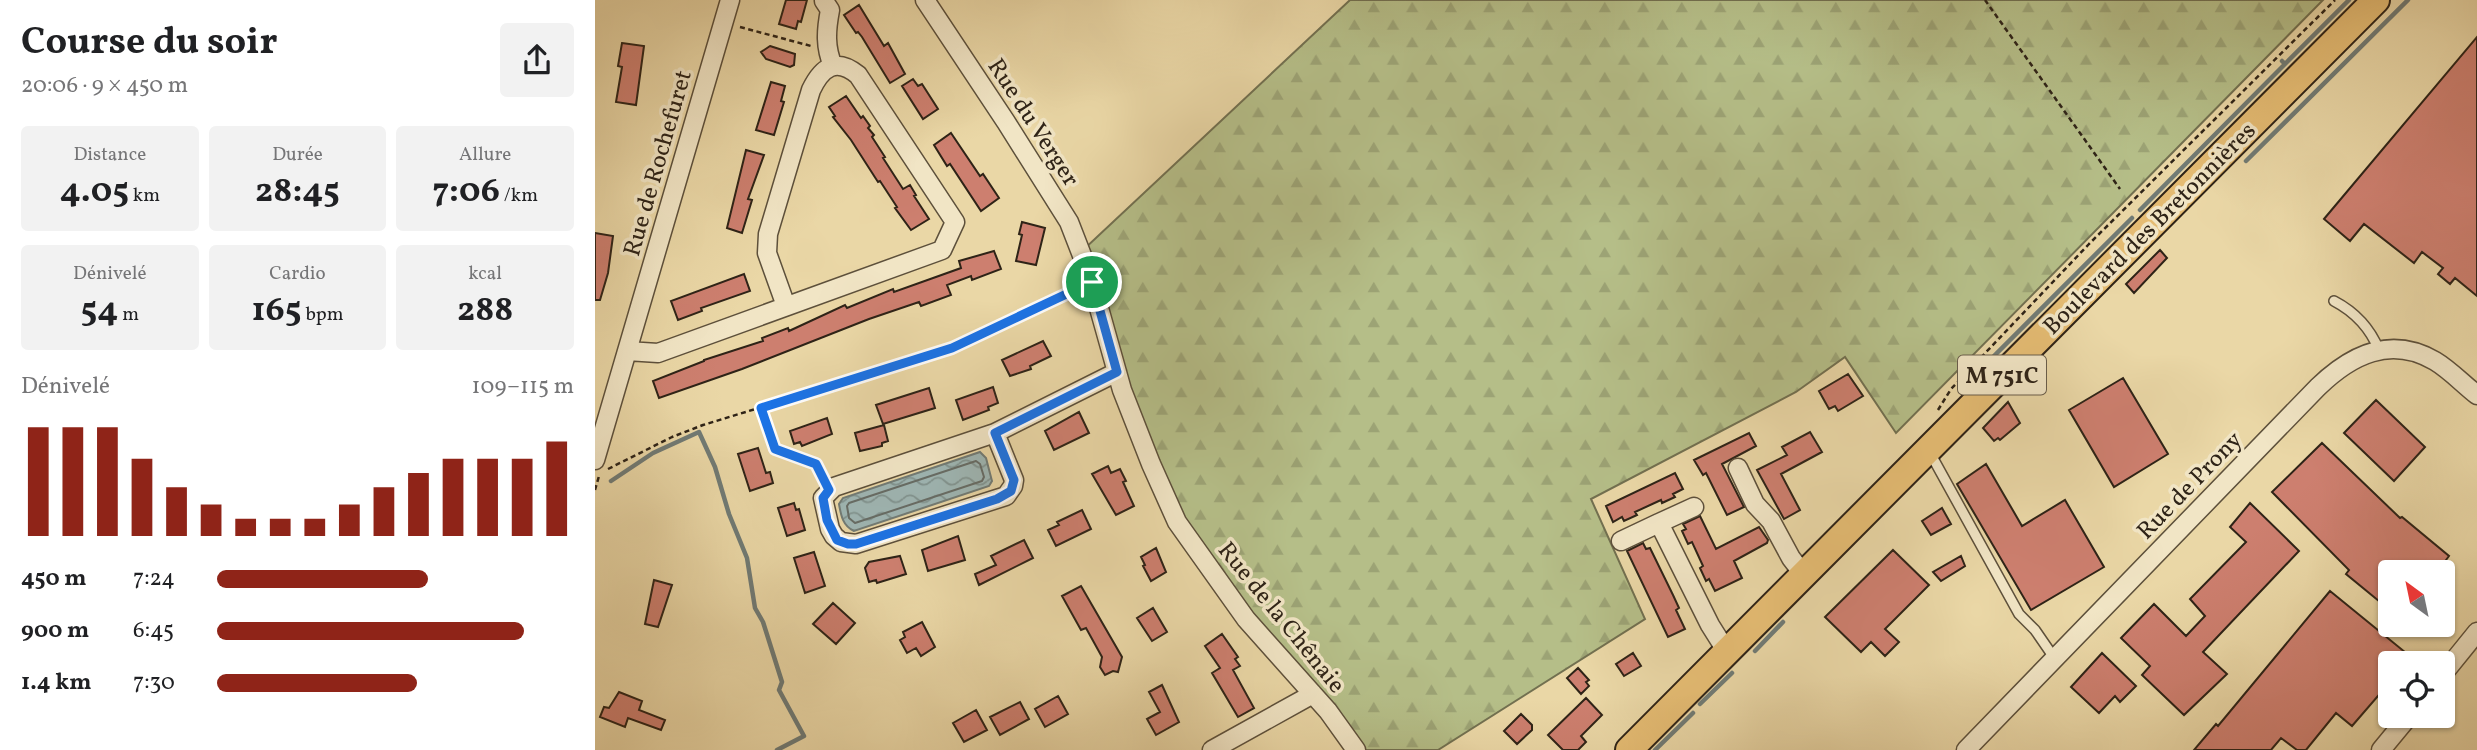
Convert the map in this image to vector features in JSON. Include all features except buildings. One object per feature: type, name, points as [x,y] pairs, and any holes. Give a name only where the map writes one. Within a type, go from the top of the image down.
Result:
[{"type":"main road","name":"Boulevard des Bretonnières","points":[[1629,750],[2376,0]]},
{"type":"street","name":"Rue de Rochefuret","points":[[597,467],[627,351],[730,0]]},
{"type":"street","name":"Rue du Verger","points":[[925,0],[1069,222],[1091,279]]},
{"type":"street","points":[[786,306],[767,253],[768,234],[811,90],[830,58],[827,30],[830,10],[824,1]]},
{"type":"street","points":[[627,351],[659,354],[942,250],[955,222],[858,75],[846,65],[830,58]]},
{"type":"street","name":"Rue de la Chênaie","points":[[1091,279],[1117,372],[1151,464],[1177,522],[1246,619],[1313,694],[1356,750]]},
{"type":"street","name":"Rue de Prony","points":[[1966,750],[2334,372],[2355,358],[2379,350],[2404,351],[2437,362],[2477,395]]},
{"type":"street","points":[[995,433],[1014,480],[1011,491],[997,499],[848,544],[837,540],[827,520],[823,498],[829,490],[995,433],[1117,372]]},
{"type":"street","points":[[1738,468],[1755,504],[1771,521],[1791,558],[1804,575]]},
{"type":"street","points":[[1621,541],[1694,507]]},
{"type":"street","points":[[1659,523],[1710,625],[1727,652]]},
{"type":"street","points":[[2455,659],[2477,632]]},
{"type":"street","points":[[1212,750],[1313,694]]},
{"type":"street","points":[[2381,750],[2399,728]]},
{"type":"lane","points":[[2334,301],[2355,315],[2372,335],[2379,350]]},
{"type":"lane","points":[[1928,450],[2019,614],[2035,630],[2055,659]]},
{"type":"path","points":[[1985,0],[2120,189]]},
{"type":"path","points":[[733,25],[830,58]]},
{"type":"path","points":[[597,467],[672,437],[952,348],[1091,279]]},
{"type":"path","points":[[761,408],[775,449],[816,464],[829,490]]},
{"type":"green space","points":[[1350,0],[2323,0],[1896,433],[1845,357],[1796,392],[1591,499],[1645,619],[1438,750],[1356,750],[1177,522],[1082,251]]},
{"type":"water","points":[[980,452],[986,458],[992,481],[989,486],[854,531],[843,520],[839,504],[843,498]]},
{"type":"waterway","points":[[2285,64],[2349,0]]},
{"type":"waterway","points":[[2246,161],[2408,0]]},
{"type":"waterway","points":[[2140,210],[2285,64],[2282,61]]},
{"type":"waterway","points":[[1971,379],[2132,218]]},
{"type":"waterway","points":[[611,481],[653,453],[699,432],[715,467],[729,514],[747,558],[755,608],[763,622],[782,682],[779,690],[804,736],[777,750]]},
{"type":"waterway","points":[[1755,651],[1783,622]]},
{"type":"waterway","points":[[1700,704],[1732,673]]},
{"type":"waterway","points":[[1655,750],[1693,713]]},
{"type":"route","points":[[1092,282],[1117,372],[995,433],[1014,480],[1011,491],[1006,496],[856,544],[837,540],[823,504],[823,498],[829,490],[819,468],[816,464],[777,452],[761,408],[952,348],[1092,282]]}]
